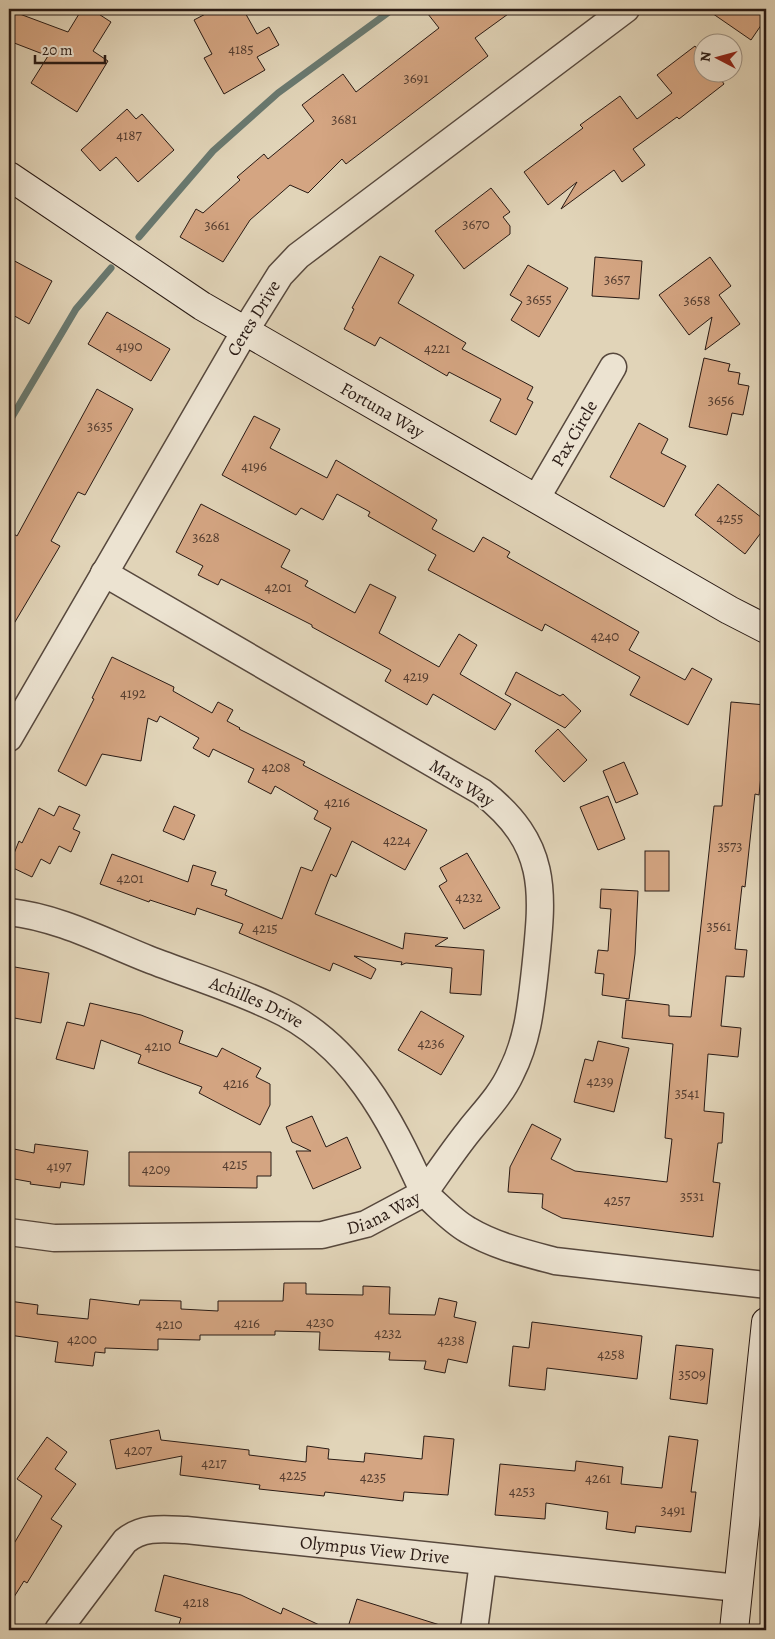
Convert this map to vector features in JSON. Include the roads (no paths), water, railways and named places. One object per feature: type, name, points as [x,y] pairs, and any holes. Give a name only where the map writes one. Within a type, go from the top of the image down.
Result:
[{"type":"street","name":"Ceres Drive","points":[[9,738],[245,331],[280,275],[298,256],[626,9]]},
{"type":"street","name":"Fortuna Way","points":[[9,176],[202,306],[728,610],[766,629]]},
{"type":"street","name":"Pax Circle","points":[[536,499],[613,367]]},
{"type":"street","name":"Mars Way","points":[[104,573],[482,792],[512,818],[522,833],[536,866],[540,884],[541,908],[528,1027],[522,1049],[505,1085],[424,1193]]},
{"type":"street","name":"Achilles Drive","points":[[9,912],[28,915],[62,925],[272,1007],[307,1027],[338,1053],[364,1083],[397,1134],[424,1193]]},
{"type":"street","name":"Diana Way","points":[[9,1232],[54,1238],[322,1235],[366,1224],[424,1193],[466,1229],[497,1244],[524,1253],[555,1261],[766,1285]]},
{"type":"street","points":[[734,1630],[766,1322]]},
{"type":"street","name":"Olympus View Drive","points":[[58,1630],[126,1541],[136,1532],[152,1530],[186,1530],[738,1588]]},
{"type":"street","points":[[474,1630],[483,1562]]},
{"type":"waterway","points":[[139,237],[213,151],[278,93],[393,9]]},
{"type":"waterway","points":[[9,422],[76,309],[111,268]]}]
